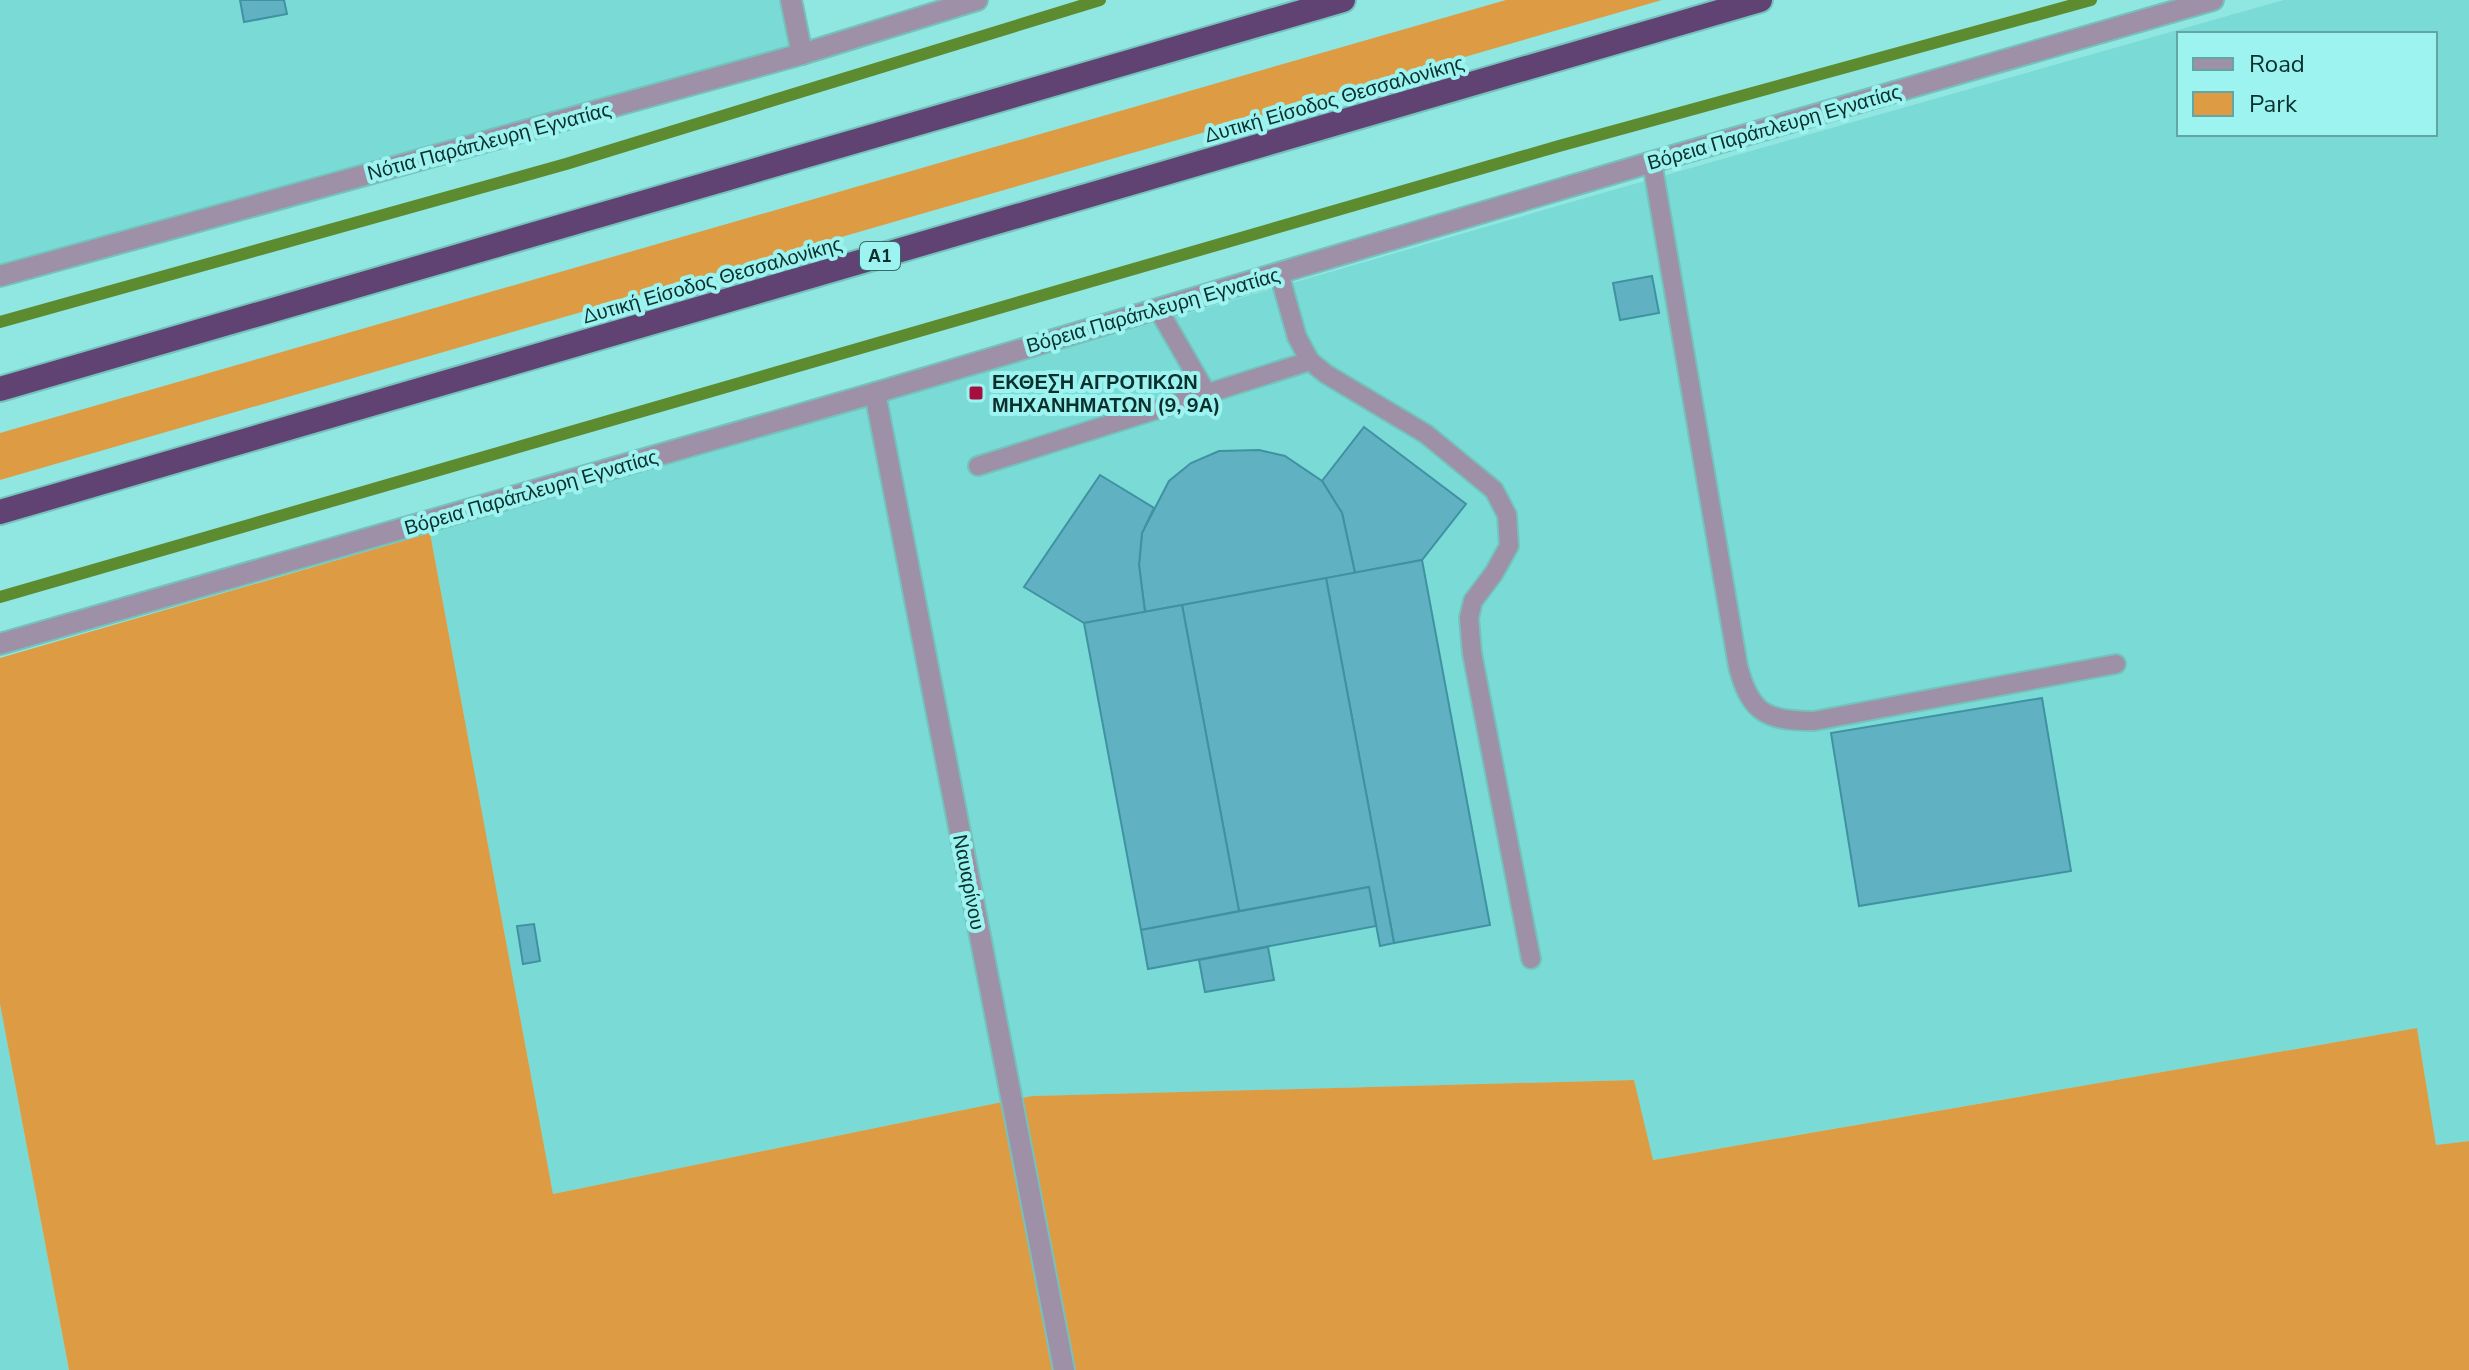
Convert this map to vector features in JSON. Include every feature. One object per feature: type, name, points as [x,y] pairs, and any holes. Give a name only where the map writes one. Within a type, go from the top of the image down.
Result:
[{"type":"highway","points":[[0,389],[1343,0]]},
{"type":"highway","name":"Δυτική Είσοδος Θεσσαλονίκης","points":[[0,512],[1760,0]]},
{"type":"street","points":[[791,0],[802,54]]},
{"type":"street","name":"Νότια Παράπλευρη Εγνατίας","points":[[0,276],[802,54],[977,0]]},
{"type":"street","name":"Βόρεια Παράπλευρη Εγνατίας","points":[[0,644],[875,393],[1652,162],[2213,0]]},
{"type":"street","name":"Ναυαρίνου","points":[[875,393],[1064,1370]]},
{"type":"lane","points":[[1652,162],[1738,666],[1753,705],[1784,721],[1814,721],[2116,664]]},
{"type":"lane","points":[[1279,273],[1297,337],[1310,361],[1326,374],[1426,434],[1494,490],[1507,515],[1509,546],[1473,601],[1469,618],[1472,653],[1531,959]]},
{"type":"lane","points":[[1158,309],[1207,394]]},
{"type":"lane","points":[[978,466],[1310,361]]},
{"type":"shaded area","points":[[0,0],[792,0],[802,54],[0,276]]},
{"type":"shaded area","points":[[2284,0],[2469,0],[2469,1141],[2436,1145],[2417,1028],[1652,1160],[1634,1080],[1032,1096],[553,1194],[430,533],[1606,192]]},
{"type":"shaded area","points":[[0,1004],[69,1370],[0,1370]]},
{"type":"green space","points":[[1506,0],[1662,0],[0,480],[0,433]]},
{"type":"green space","points":[[430,533],[553,1194],[1032,1096],[1634,1080],[1653,1160],[2417,1028],[2436,1145],[2469,1141],[2469,1370],[69,1370],[0,1004],[0,658]]},
{"type":"building","points":[[240,0],[284,0],[287,14],[244,22]]},
{"type":"building","points":[[1652,276],[1659,313],[1620,320],[1613,283]]},
{"type":"building","points":[[1364,427],[1466,504],[1422,560],[1355,573],[1342,513],[1322,481]]},
{"type":"building","points":[[1259,450],[1285,456],[1322,481],[1342,513],[1355,573],[1145,612],[1139,565],[1142,533],[1169,481],[1191,463],[1219,451]]},
{"type":"building","points":[[1100,475],[1154,508],[1142,533],[1139,565],[1145,612],[1084,623],[1024,587]]},
{"type":"building","points":[[1422,560],[1490,925],[1394,943],[1326,578]]},
{"type":"building","points":[[1326,578],[1394,943],[1380,946],[1369,887],[1239,911],[1182,605]]},
{"type":"building","points":[[1182,605],[1239,911],[1141,930],[1084,623]]},
{"type":"building","points":[[2042,698],[2071,871],[1859,906],[1831,733]]},
{"type":"building","points":[[1369,887],[1376,926],[1148,969],[1141,930]]},
{"type":"building","points":[[534,924],[540,961],[523,964],[517,926]]},
{"type":"building","points":[[1268,947],[1274,980],[1205,992],[1199,960]]},
{"type":"waterway","points":[[0,322],[566,164],[1100,0]]},
{"type":"waterway","points":[[0,597],[1559,146],[2091,0]]},
{"type":"place","name":"ΕΚΘΕΣΗ ΑΓΡΟΤΙΚΩΝ ΜΗΧΑΝΗΜΑΤΩΝ (9, 9Α)","points":[[976,393]]}]
